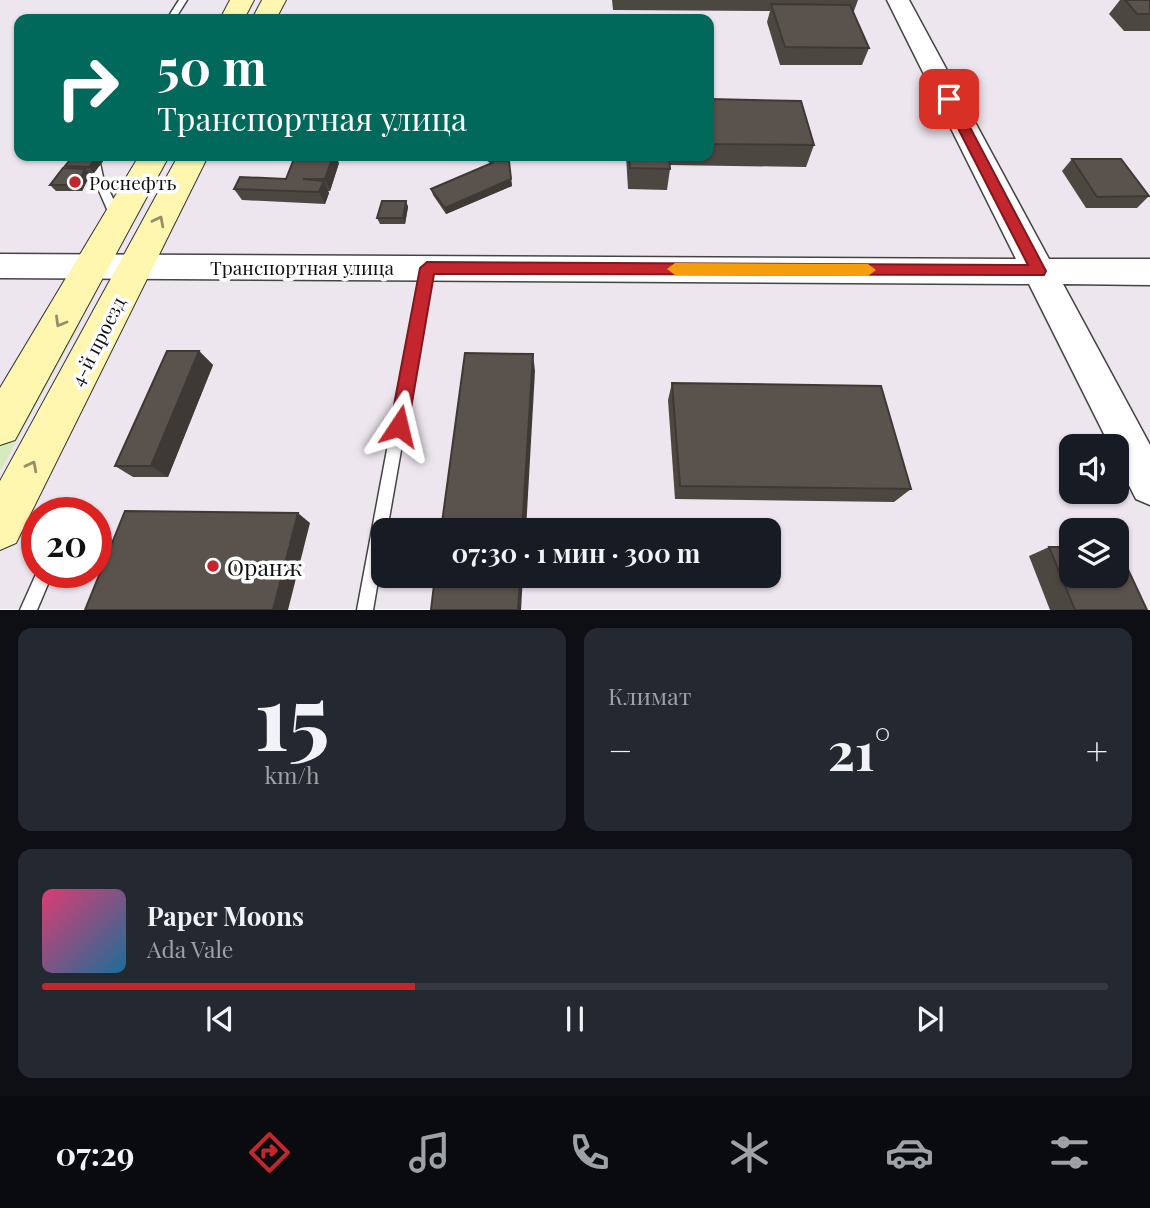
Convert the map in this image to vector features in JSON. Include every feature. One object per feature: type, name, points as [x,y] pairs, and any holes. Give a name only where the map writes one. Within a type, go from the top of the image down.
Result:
[{"type":"main road","name":"4-й проезд","points":[[0,426],[151,161]]},
{"type":"main road","name":"4-й проезд","points":[[0,527],[190,161]]},
{"type":"street","points":[[898,0],[1150,485]]},
{"type":"street","name":"Транспортная улица","points":[[0,266],[1150,272]]},
{"type":"lane","points":[[96,161],[98,177],[117,220]]},
{"type":"lane","points":[[365,610],[427,268]]},
{"type":"lane","points":[[28,610],[38,588]]},
{"type":"shaded area","points":[[0,0],[1150,0],[1150,609],[0,609]]},
{"type":"green space","points":[[61,325],[80,325],[0,471],[0,433]]},
{"type":"building","points":[[1125,0],[1150,0],[1150,14],[1137,14]]},
{"type":"building","points":[[771,4],[850,5],[869,48],[785,47]]},
{"type":"building","points":[[714,99],[801,101],[814,145],[714,144]]},
{"type":"building","points":[[1072,159],[1121,159],[1149,196],[1097,197]]},
{"type":"building","points":[[69,161],[93,161],[89,167],[65,166]]},
{"type":"building","points":[[293,161],[331,161],[325,179],[303,179],[324,181],[319,192],[234,189],[240,177],[286,179]]},
{"type":"building","points":[[489,161],[509,161],[511,179],[445,208],[431,189],[492,163]]},
{"type":"building","points":[[629,161],[669,161],[670,169],[630,168]]},
{"type":"building","points":[[63,168],[85,169],[77,185],[50,185]]},
{"type":"building","points":[[382,201],[406,201],[403,218],[377,218]]},
{"type":"building","points":[[167,351],[199,351],[151,466],[115,466]]},
{"type":"building","points":[[465,353],[533,354],[523,518],[443,518]]},
{"type":"building","points":[[672,383],[881,386],[911,489],[680,486]]},
{"type":"building","name":"Оранж","points":[[125,511],[298,513],[273,610],[85,610],[94,588],[112,588],[112,543]]},
{"type":"building","points":[[1049,547],[1059,547],[1059,571]]},
{"type":"building","points":[[1129,572],[1147,610],[1075,610],[1066,588],[1129,588]]},
{"type":"building","points":[[434,588],[519,588],[518,610],[431,610]]},
{"type":"slow traffic","points":[[675,269],[868,270]]},
{"type":"place","name":"Роснефть","points":[[75,182]]},
{"type":"place","name":"Оранж","points":[[213,566]]},
{"type":"route","points":[[399,426],[427,268],[1038,271],[949,99]]}]
